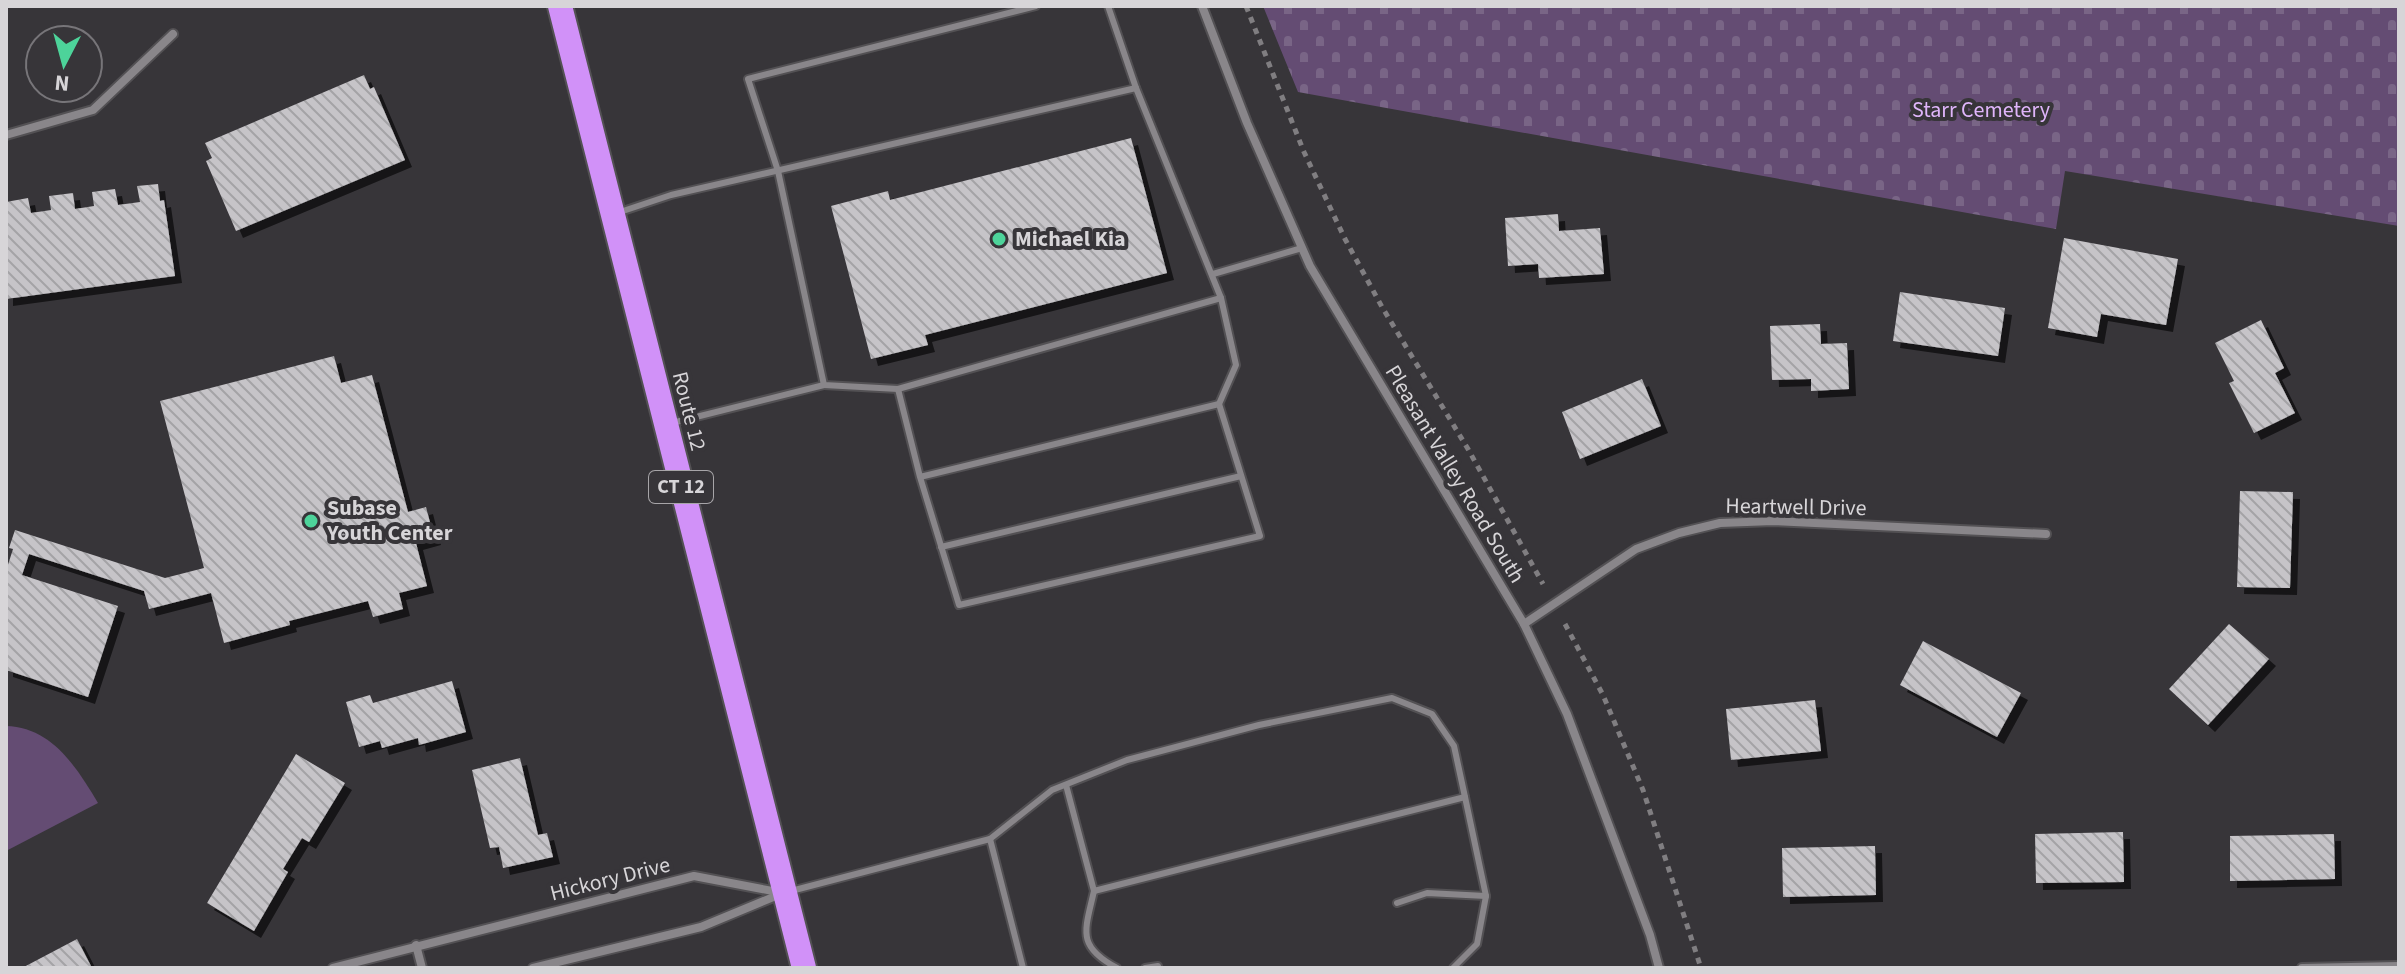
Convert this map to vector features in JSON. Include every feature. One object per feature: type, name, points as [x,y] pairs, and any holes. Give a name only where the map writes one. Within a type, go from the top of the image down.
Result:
[{"type":"highway","name":"Route 12","points":[[560,6],[804,968]]},
{"type":"street","name":"Pleasant Valley Road South","points":[[1202,6],[1247,123],[1310,266],[1524,624],[1567,714],[1650,935],[1659,968]]},
{"type":"street","points":[[6,135],[93,110],[173,34]]},
{"type":"street","name":"Heartwell Drive","points":[[1524,624],[1636,549],[1679,533],[1720,523],[1773,521],[2046,534]]},
{"type":"street","name":"Hickory Drive","points":[[333,968],[694,876],[783,893]]},
{"type":"street","points":[[533,968],[701,927],[783,893]]},
{"type":"street","points":[[416,945],[422,968]]},
{"type":"street","points":[[2302,968],[2399,966]]},
{"type":"lane","points":[[824,385],[778,171],[748,79],[1036,6]]},
{"type":"lane","points":[[898,389],[920,477],[959,605],[1260,536],[1219,404],[1236,365],[1221,298],[1136,88],[1108,6]]},
{"type":"lane","points":[[613,215],[671,195],[1136,88]]},
{"type":"lane","points":[[1213,274],[1302,248]]},
{"type":"lane","points":[[666,425],[824,385],[898,389],[1221,298]]},
{"type":"lane","points":[[920,477],[1219,404]]},
{"type":"lane","points":[[941,547],[1241,476]]},
{"type":"lane","points":[[783,893],[990,839],[1052,790],[1127,760],[1335,707],[1392,698],[1432,714],[1454,746],[1486,896],[1477,944],[1453,968]]},
{"type":"lane","points":[[1066,785],[1094,891],[1085,933],[1095,956],[1117,968]]},
{"type":"lane","points":[[1094,891],[1465,797]]},
{"type":"lane","points":[[990,839],[1023,968]]},
{"type":"lane","points":[[1397,903],[1427,893],[1486,896]]},
{"type":"lane","points":[[1145,968],[1158,966]]},
{"type":"path","points":[[1246,6],[1304,152],[1345,239],[1382,307],[1468,449],[1603,695],[1663,845],[1701,968]]},
{"type":"green space","name":"Starr Cemetery","points":[[1263,6],[2399,6],[2399,226],[2065,171],[2056,229],[1298,92]]},
{"type":"green space","points":[[6,726],[22,728],[50,742],[72,764],[98,803],[6,851]]},
{"type":"building","points":[[364,75],[370,89],[374,87],[405,160],[236,231],[206,161],[212,158],[205,143]]},
{"type":"building","name":"Michael Kia","points":[[1131,138],[1167,273],[925,335],[928,345],[871,359],[831,206],[888,191],[890,200]]},
{"type":"building","points":[[158,184],[160,201],[164,200],[175,276],[6,299],[6,202],[28,198],[31,213],[51,210],[49,196],[73,193],[75,209],[94,206],[92,192],[115,189],[118,205],[140,202],[137,186]]},
{"type":"building","points":[[1558,214],[1559,231],[1600,228],[1604,274],[1539,278],[1538,264],[1508,266],[1505,218]]},
{"type":"building","points":[[2064,238],[2178,259],[2166,325],[2101,314],[2097,337],[2048,328]]},
{"type":"building","points":[[1900,292],[2005,308],[1998,356],[1893,341]]},
{"type":"building","points":[[2261,320],[2284,368],[2275,373],[2295,413],[2254,433],[2229,383],[2234,381],[2215,343]]},
{"type":"building","points":[[1820,324],[1821,344],[1847,343],[1849,389],[1811,391],[1811,379],[1772,380],[1770,326]]},
{"type":"building","name":"Subase Youth Center","points":[[334,356],[341,383],[372,375],[408,512],[426,507],[434,538],[416,543],[427,586],[399,593],[403,609],[373,617],[368,601],[289,621],[290,625],[224,643],[211,593],[149,609],[144,591],[29,554],[22,575],[118,606],[88,697],[6,670],[6,571],[15,530],[165,578],[204,568],[160,401]]},
{"type":"building","points":[[1642,379],[1661,426],[1580,459],[1562,412]]},
{"type":"building","points":[[2240,491],[2293,492],[2290,588],[2237,587]]},
{"type":"building","points":[[2229,624],[2269,659],[2208,725],[2169,689]]},
{"type":"building","points":[[1923,641],[2021,693],[1997,737],[1900,685]]},
{"type":"building","points":[[452,681],[466,732],[419,745],[418,738],[382,748],[380,741],[359,747],[346,702],[370,695],[373,703]]},
{"type":"building","points":[[1815,700],[1821,751],[1731,760],[1726,709]]},
{"type":"building","points":[[296,754],[345,783],[309,842],[302,838],[283,869],[288,872],[254,931],[207,903]]},
{"type":"building","points":[[520,758],[538,835],[547,833],[553,857],[503,868],[499,847],[490,848],[472,770]]},
{"type":"building","points":[[2123,832],[2124,882],[2036,883],[2035,834]]},
{"type":"building","points":[[2334,834],[2335,879],[2230,881],[2230,836]]},
{"type":"building","points":[[1875,846],[1876,895],[1783,897],[1782,848]]},
{"type":"building","points":[[77,939],[92,968],[22,968]]},
{"type":"place","name":"Michael Kia","points":[[999,239]]},
{"type":"place","name":"Subase Youth Center","points":[[311,521]]}]
